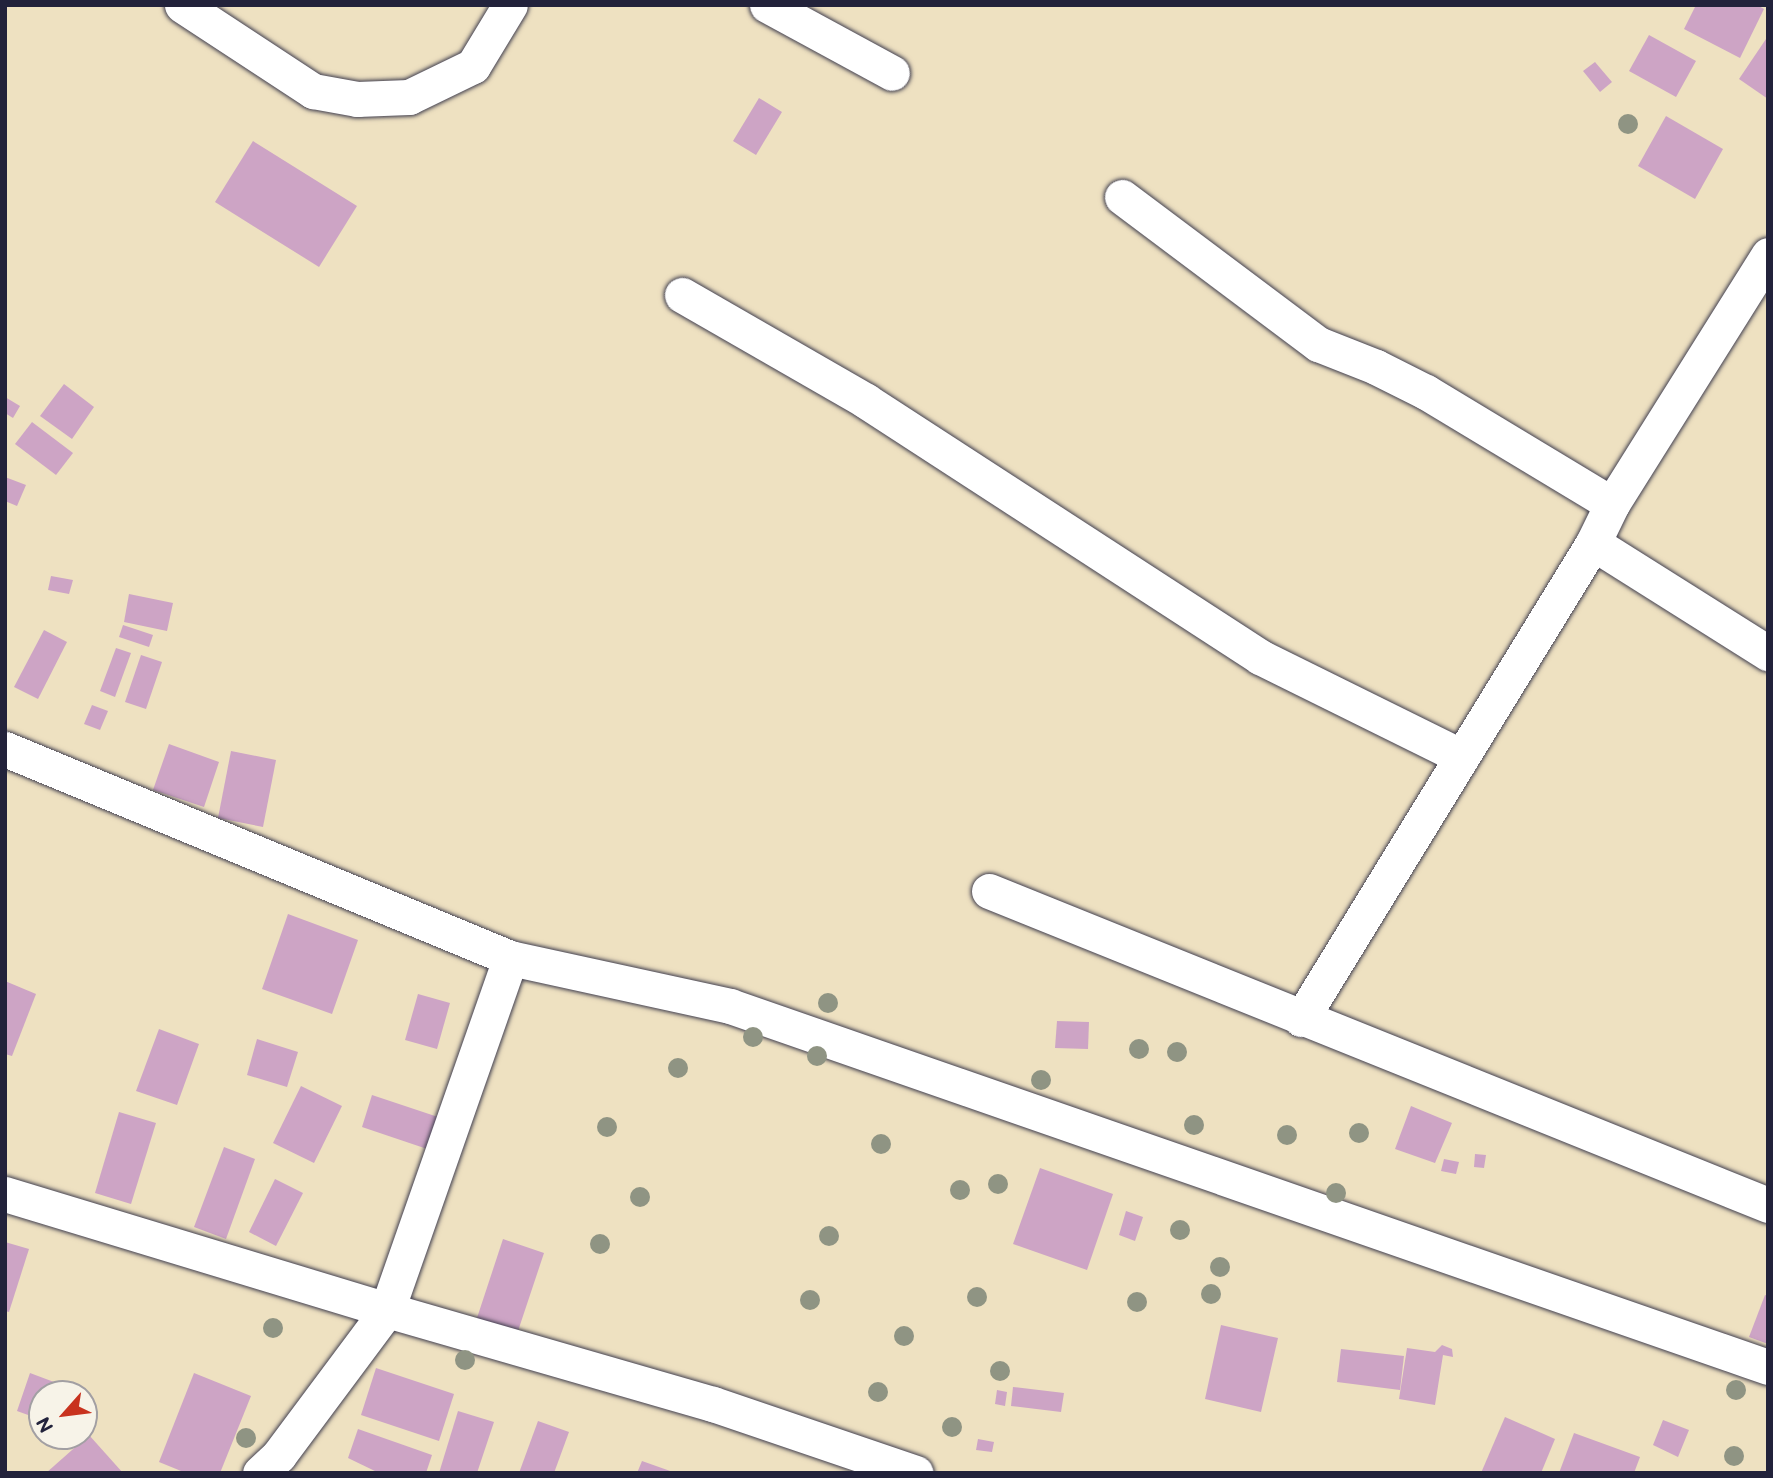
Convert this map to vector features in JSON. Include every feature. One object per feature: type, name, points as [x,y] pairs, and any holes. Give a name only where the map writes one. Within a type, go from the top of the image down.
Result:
[{"type":"street","points":[[182,5],[313,91],[357,99],[409,97],[472,66],[510,5]]},
{"type":"street","points":[[767,5],[892,73]]},
{"type":"street","points":[[1122,197],[1318,344],[1376,367],[1426,392],[1612,504]]},
{"type":"street","points":[[1301,1019],[1593,543],[1612,504],[1768,255]]},
{"type":"street","points":[[682,295],[866,401],[1260,657],[1462,757]]},
{"type":"street","points":[[1593,543],[1768,653]]},
{"type":"street","points":[[5,749],[510,958],[730,1006],[1768,1367]]},
{"type":"street","points":[[989,891],[1768,1205]]},
{"type":"street","points":[[278,1467],[387,1310],[510,958]]},
{"type":"street","points":[[5,1194],[387,1310],[713,1404],[916,1473]]},
{"type":"building","points":[[1696,5],[1757,5],[1764,9],[1740,58],[1684,29]]},
{"type":"building","points":[[1649,35],[1696,61],[1676,97],[1629,71]]},
{"type":"building","points":[[1768,36],[1768,99],[1739,79]]},
{"type":"building","points":[[1595,62],[1612,82],[1600,92],[1583,71]]},
{"type":"building","points":[[759,98],[782,112],[756,155],[733,141]]},
{"type":"building","points":[[1666,116],[1723,149],[1695,199],[1638,166]]},
{"type":"building","points":[[253,141],[357,206],[319,267],[215,202]]},
{"type":"building","points":[[64,384],[94,407],[72,439],[40,416]]},
{"type":"building","points":[[5,397],[20,406],[13,418],[5,413]]},
{"type":"building","points":[[32,422],[73,453],[56,475],[15,444]]},
{"type":"building","points":[[5,477],[26,485],[17,506],[5,501]]},
{"type":"building","points":[[51,576],[73,580],[69,594],[48,590]]},
{"type":"building","points":[[129,594],[173,603],[167,631],[124,622]]},
{"type":"building","points":[[123,625],[153,635],[149,647],[119,637]]},
{"type":"building","points":[[44,630],[67,642],[38,699],[14,687]]},
{"type":"building","points":[[116,648],[131,653],[115,697],[100,691]]},
{"type":"building","points":[[141,655],[162,662],[146,709],[125,702]]},
{"type":"building","points":[[92,705],[108,711],[100,730],[84,724]]},
{"type":"building","points":[[169,744],[219,762],[204,807],[153,790]]},
{"type":"building","points":[[231,751],[276,760],[263,827],[218,818]]},
{"type":"building","points":[[288,914],[358,940],[332,1014],[262,989]]},
{"type":"building","points":[[5,981],[36,994],[12,1056],[5,1054]]},
{"type":"building","points":[[418,994],[450,1003],[437,1049],[405,1040]]},
{"type":"building","points":[[1057,1021],[1089,1022],[1088,1049],[1055,1048]]},
{"type":"building","points":[[159,1029],[199,1044],[177,1105],[136,1091]]},
{"type":"building","points":[[257,1039],[298,1052],[287,1087],[247,1075]]},
{"type":"building","points":[[301,1086],[342,1106],[314,1163],[273,1143]]},
{"type":"building","points":[[372,1095],[450,1121],[439,1153],[362,1127]]},
{"type":"building","points":[[1411,1106],[1452,1123],[1435,1163],[1395,1149]]},
{"type":"building","points":[[119,1112],[156,1123],[131,1204],[95,1193]]},
{"type":"building","points":[[224,1147],[255,1159],[226,1239],[194,1227]]},
{"type":"building","points":[[1475,1154],[1486,1155],[1484,1168],[1474,1167]]},
{"type":"building","points":[[1444,1159],[1459,1162],[1456,1174],[1441,1171]]},
{"type":"building","points":[[1040,1168],[1113,1194],[1087,1270],[1013,1244]]},
{"type":"building","points":[[275,1179],[303,1193],[276,1246],[249,1232]]},
{"type":"building","points":[[1126,1211],[1143,1217],[1135,1241],[1119,1235]]},
{"type":"building","points":[[503,1239],[544,1253],[517,1334],[476,1321]]},
{"type":"building","points":[[5,1242],[29,1249],[9,1312],[5,1311]]},
{"type":"building","points":[[1765,1295],[1768,1296],[1768,1344],[1749,1337]]},
{"type":"building","points":[[1221,1325],[1278,1338],[1261,1412],[1205,1399]]},
{"type":"building","points":[[1442,1345],[1452,1349],[1453,1357],[1443,1355],[1435,1405],[1399,1399],[1407,1348],[1435,1352]]},
{"type":"building","points":[[1341,1349],[1404,1356],[1400,1390],[1337,1382]]},
{"type":"building","points":[[376,1368],[454,1394],[439,1441],[361,1415]]},
{"type":"building","points":[[30,1373],[49,1380],[28,1380],[28,1415],[17,1411]]},
{"type":"building","points":[[194,1373],[251,1396],[220,1473],[186,1473],[159,1462]]},
{"type":"building","points":[[1013,1387],[1064,1393],[1061,1412],[1011,1406]]},
{"type":"building","points":[[997,1390],[1007,1392],[1005,1406],[995,1404]]},
{"type":"building","points":[[458,1411],[494,1422],[477,1473],[439,1473]]},
{"type":"building","points":[[1505,1417],[1555,1439],[1541,1473],[1481,1473]]},
{"type":"building","points":[[1663,1420],[1689,1430],[1678,1457],[1653,1445]]},
{"type":"building","points":[[538,1421],[569,1432],[554,1473],[519,1473]]},
{"type":"building","points":[[358,1429],[432,1455],[426,1473],[379,1473],[348,1458]]},
{"type":"building","points":[[1574,1433],[1640,1457],[1634,1473],[1559,1473]]},
{"type":"building","points":[[978,1439],[994,1442],[992,1452],[976,1450]]},
{"type":"building","points":[[98,1445],[123,1473],[46,1473],[72,1450],[98,1450]]},
{"type":"building","points":[[642,1461],[673,1472],[673,1473],[637,1473]]}]
